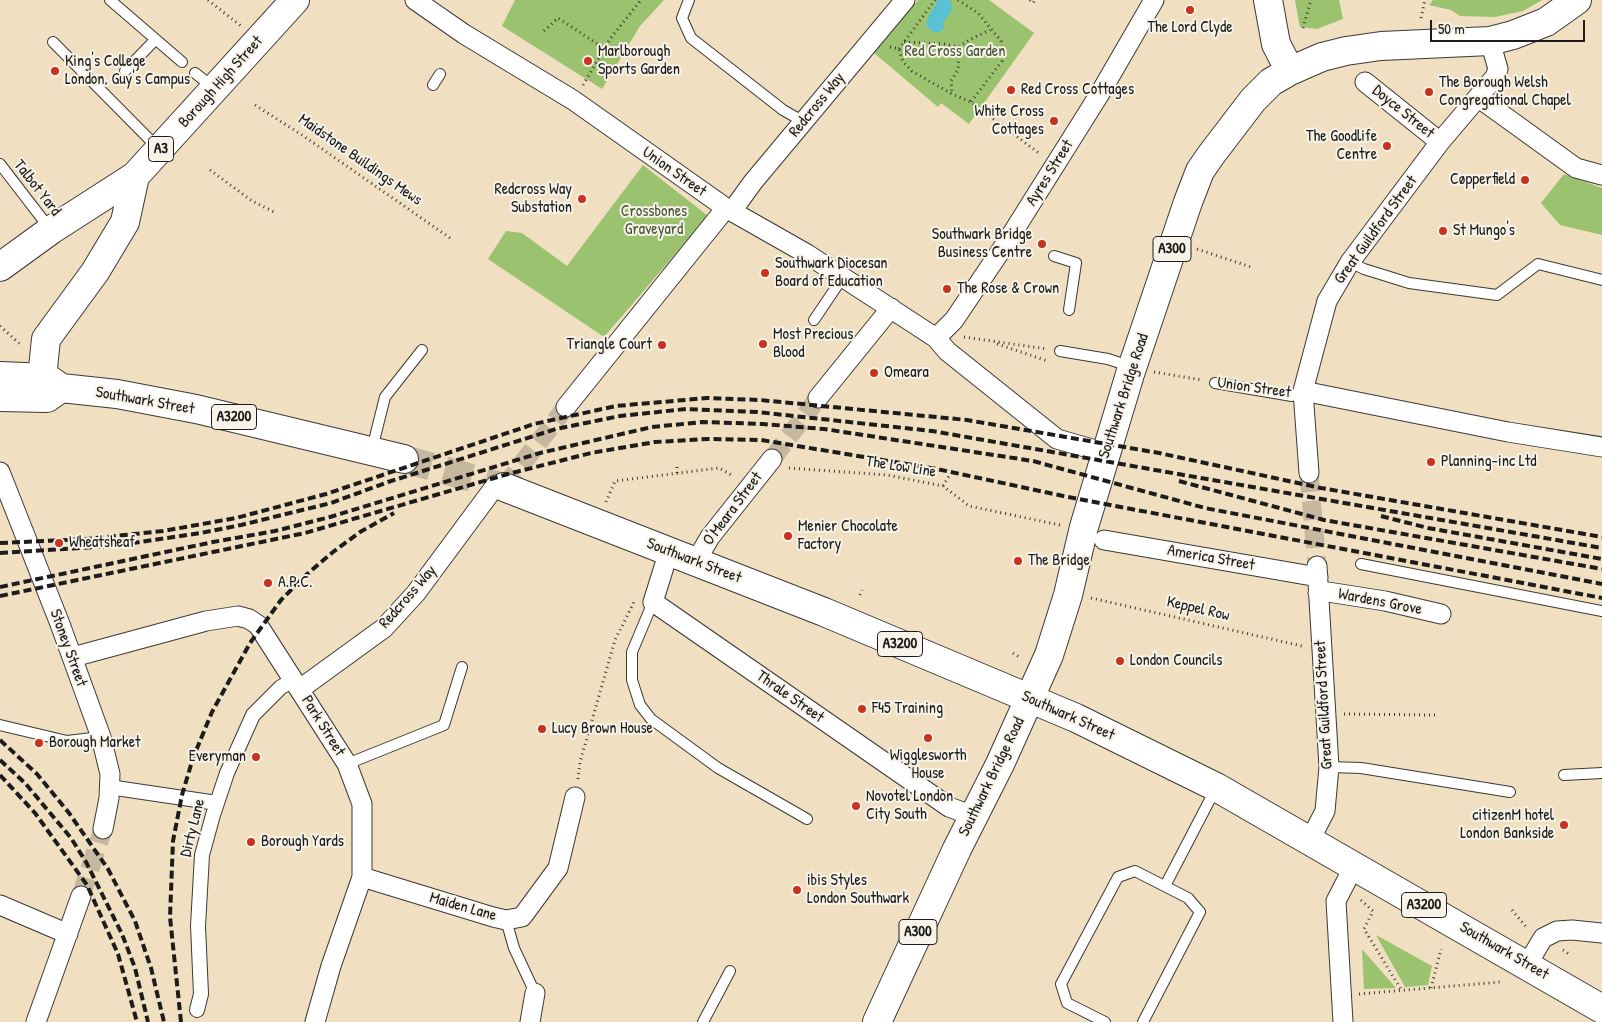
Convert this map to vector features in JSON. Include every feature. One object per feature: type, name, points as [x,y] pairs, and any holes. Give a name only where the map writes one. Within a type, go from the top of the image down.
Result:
[{"type":"main road","name":"Borough High Street","points":[[0,267],[51,230],[134,176],[159,150],[205,81],[295,0]]},
{"type":"main road","points":[[1268,0],[1276,44],[1290,71]]},
{"type":"main road","name":"Southwark Bridge Road","points":[[877,1022],[1049,655],[1068,595],[1094,535],[1106,453],[1180,225],[1200,171],[1253,100],[1271,82],[1290,71],[1322,57],[1346,50],[1381,46],[1490,41],[1513,36],[1546,22],[1577,0]]},
{"type":"main road","points":[[0,397],[47,398],[52,383],[46,339],[95,272],[125,222],[134,176]]},
{"type":"main road","name":"Southwark Street","points":[[0,376],[52,383],[196,409],[404,459]]},
{"type":"main road","name":"Southwark Street","points":[[500,486],[696,561],[1076,718],[1216,787],[1602,1009]]},
{"type":"street","name":"Union Street","points":[[415,0],[461,38],[573,100],[729,209],[843,277],[936,338],[947,352],[1057,439],[1106,453]]},
{"type":"street","name":"Redcross Way","points":[[566,407],[905,0]]},
{"type":"street","name":"Ayres Street","points":[[936,338],[954,320],[1008,240],[1099,96],[1154,0]]},
{"type":"street","name":"Great Guildford Street","points":[[1309,474],[1304,391],[1327,301],[1350,262],[1440,142],[1479,98],[1498,69],[1490,41]]},
{"type":"street","name":"Doyce Street","points":[[1366,82],[1440,142]]},
{"type":"street","points":[[1479,98],[1576,168],[1602,175]]},
{"type":"street","points":[[818,398],[891,308]]},
{"type":"street","name":"Union Street","points":[[1304,391],[1508,432],[1602,447]]},
{"type":"street","name":"O'Meara Street","points":[[696,561],[710,537],[769,463]]},
{"type":"street","name":"Stoney Street","points":[[0,472],[101,737],[110,774],[103,830]]},
{"type":"street","name":"Redcross Way","points":[[297,684],[384,628],[416,593],[500,486]]},
{"type":"street","name":"America Street","points":[[1094,535],[1318,578]]},
{"type":"street","points":[[653,602],[669,551]]},
{"type":"street","name":"Great Guildford Street","points":[[1310,840],[1325,811],[1329,767],[1318,578]]},
{"type":"street","name":"Wardens Grove","points":[[1318,578],[1328,592],[1385,601],[1441,614]]},
{"type":"street","name":"Thrale Street","points":[[653,602],[949,807],[973,816]]},
{"type":"street","name":"Park Street","points":[[72,657],[206,621],[238,616],[249,619],[258,625],[347,764],[362,804],[362,877],[331,966],[315,1022]]},
{"type":"street","name":"Dirty Lane","points":[[197,1010],[201,994],[198,926],[202,855],[217,803],[227,773],[254,714],[281,687],[297,684]]},
{"type":"street","points":[[109,787],[217,803]]},
{"type":"street","name":"Maiden Lane","points":[[362,877],[506,920],[522,917],[558,868],[575,797]]},
{"type":"street","points":[[1343,1022],[1336,901],[1354,866]]},
{"type":"street","points":[[36,1022],[81,896]]},
{"type":"street","points":[[0,904],[68,934]]},
{"type":"street","points":[[1527,965],[1543,938],[1557,931],[1572,930],[1602,933]]},
{"type":"street","points":[[530,1022],[535,992]]},
{"type":"lane","points":[[110,0],[182,62]]},
{"type":"lane","points":[[689,0],[682,18],[691,38],[783,110],[804,122]]},
{"type":"lane","points":[[125,71],[155,40]]},
{"type":"lane","points":[[53,42],[96,88],[159,150]]},
{"type":"lane","points":[[433,84],[440,74]]},
{"type":"lane","name":"Talbot Yard","points":[[0,164],[51,230]]},
{"type":"lane","points":[[1054,256],[1076,263],[1068,310]]},
{"type":"lane","points":[[1350,262],[1364,269],[1409,284],[1497,295],[1538,264],[1602,280]]},
{"type":"lane","points":[[814,320],[843,277]]},
{"type":"lane","points":[[372,450],[385,397],[422,350]]},
{"type":"lane","points":[[1060,351],[1108,359],[1133,367]]},
{"type":"lane","name":"Union Street","points":[[1215,383],[1292,396],[1304,391]]},
{"type":"lane","points":[[1360,564],[1602,611]]},
{"type":"lane","points":[[653,602],[632,652],[632,680],[640,705],[651,719],[718,768],[807,818]]},
{"type":"lane","points":[[347,764],[444,724],[462,667]]},
{"type":"lane","points":[[0,725],[67,741],[101,737]]},
{"type":"lane","points":[[1329,767],[1361,768],[1510,792]]},
{"type":"lane","points":[[1564,776],[1602,773]]},
{"type":"lane","points":[[1165,886],[1216,787]]},
{"type":"lane","points":[[1106,1022],[1067,1003],[1061,984],[1118,877],[1135,871],[1188,898],[1200,912],[1143,1022]]},
{"type":"lane","points":[[506,920],[514,948],[535,992]]},
{"type":"lane","points":[[703,1022],[730,971]]},
{"type":"path","points":[[208,0],[242,26]]},
{"type":"path","points":[[573,100],[610,39],[641,0]]},
{"type":"path","points":[[899,49],[935,0]]},
{"type":"path","points":[[958,0],[978,13],[990,30],[1001,41],[1002,61],[972,102]]},
{"type":"path","points":[[1030,0],[1033,3],[1035,0]]},
{"type":"path","points":[[1304,28],[1311,0]]},
{"type":"path","points":[[1421,18],[1425,0]]},
{"type":"path","points":[[544,31],[558,18],[605,49]]},
{"type":"path","points":[[904,42],[944,44],[959,47],[990,30]]},
{"type":"path","points":[[881,45],[899,49]]},
{"type":"path","points":[[952,94],[951,81],[958,70],[959,47]]},
{"type":"path","points":[[899,49],[904,62],[912,71],[952,94],[972,102],[1055,165]]},
{"type":"path","name":"Maidstone Buildings Mews","points":[[255,105],[305,136],[450,238]]},
{"type":"path","points":[[210,170],[252,201],[274,212]]},
{"type":"path","points":[[1203,251],[1251,267]]},
{"type":"path","points":[[0,326],[28,351]]},
{"type":"path","points":[[966,333],[1053,362]]},
{"type":"path","points":[[936,338],[953,336],[1060,351]]},
{"type":"path","name":"Union Street","points":[[1133,367],[1215,383]]},
{"type":"path","name":"The Low Line","points":[[769,463],[886,475],[942,486],[969,506],[1094,535]]},
{"type":"path","points":[[677,467],[677,473]]},
{"type":"path","points":[[606,503],[615,481],[719,468],[750,486]]},
{"type":"path","points":[[643,473],[643,478]]},
{"type":"path","points":[[942,486],[949,476]]},
{"type":"path","points":[[860,595],[862,590]]},
{"type":"path","name":"Keppel Row","points":[[1068,595],[1088,597],[1322,651]]},
{"type":"path","points":[[575,797],[580,762],[615,640],[635,599],[653,602]]},
{"type":"path","points":[[1013,653],[1021,658]]},
{"type":"path","points":[[1326,714],[1436,715]]},
{"type":"path","points":[[1357,896],[1373,911],[1364,929],[1402,991]]},
{"type":"path","points":[[1512,910],[1527,928]]},
{"type":"path","points":[[1431,988],[1441,949]]},
{"type":"path","points":[[1562,950],[1569,954]]},
{"type":"path","points":[[1341,996],[1500,982]]},
{"type":"green space","name":"Marlborough Sports Garden","points":[[515,0],[664,0],[640,26],[602,89],[502,26]]},
{"type":"green space","name":"Red Cross Garden","points":[[918,0],[989,0],[1034,33],[969,124],[941,103],[938,107],[874,53]]},
{"type":"green space","points":[[1295,0],[1339,0],[1343,19],[1317,29],[1300,27]]},
{"type":"green space","points":[[1433,0],[1542,0],[1523,11],[1495,17],[1460,16],[1451,10],[1429,5]]},
{"type":"green space","name":"Crossbones Graveyard","points":[[643,165],[708,216],[604,337],[488,259],[506,231],[522,233],[567,266]]},
{"type":"green space","points":[[1564,174],[1602,188],[1602,235],[1560,225],[1541,203]]},
{"type":"green space","points":[[1376,935],[1432,966],[1428,985],[1405,987]]},
{"type":"green space","points":[[1362,949],[1396,988],[1364,989]]},
{"type":"water","points":[[934,0],[948,0],[952,2],[951,12],[943,22],[944,29],[937,33],[930,30],[926,24],[929,15],[937,3]]},
{"type":"tunnel","points":[[772,459],[818,398]]},
{"type":"tunnel","points":[[504,487],[566,407]]},
{"type":"tunnel","points":[[404,459],[504,487]]},
{"type":"tunnel","points":[[1309,473],[1317,566]]},
{"type":"tunnel","points":[[81,896],[103,829]]},
{"type":"railway","points":[[0,543],[87,539],[163,531],[236,518],[326,494],[534,424],[616,406],[707,398],[760,400],[967,420],[1159,453],[1321,488],[1602,537]]},
{"type":"railway","points":[[0,553],[113,546],[241,525],[331,503],[388,482],[556,429],[620,416],[686,409],[757,412],[932,431],[1602,548]]},
{"type":"railway","points":[[0,587],[213,542],[275,531],[330,517],[540,453],[652,427],[703,422],[824,429],[1033,461],[1205,508],[1602,584]]},
{"type":"railway","points":[[0,596],[305,533],[508,474],[591,453],[655,442],[708,439],[761,440],[937,469],[1068,497],[1602,598]]},
{"type":"railway","points":[[1179,481],[1324,520],[1602,569]]},
{"type":"railway","points":[[181,1022],[170,917],[173,841],[182,795],[193,758],[212,712],[250,643],[281,600],[333,552],[360,532],[394,513]]},
{"type":"railway","points":[[1381,516],[1428,528],[1602,559]]},
{"type":"railway","points":[[0,740],[37,774],[69,813],[108,869],[135,921],[151,968],[164,1022]]},
{"type":"railway","points":[[0,760],[25,783],[71,838],[86,862],[122,934],[135,968],[148,1022]]},
{"type":"railway","points":[[0,775],[35,813],[87,885],[118,954],[137,1022]]},
{"type":"place","name":"The Lord Clyde","points":[[1190,10]]},
{"type":"place","name":"Marlborough Sports Garden","points":[[588,61]]},
{"type":"place","name":"King's College London, Guy's Campus","points":[[55,71]]},
{"type":"place","name":"Red Cross Cottages","points":[[1011,90]]},
{"type":"place","name":"The Borough Welsh Congregational Chapel","points":[[1429,92]]},
{"type":"place","name":"White Cross Cottages","points":[[1054,121]]},
{"type":"place","name":"The Goodlife Centre","points":[[1387,146]]},
{"type":"place","name":"Cøpperfield","points":[[1525,180]]},
{"type":"place","name":"Redcross Way Substation","points":[[582,199]]},
{"type":"place","name":"St Mungo's","points":[[1443,231]]},
{"type":"place","name":"Southwark Bridge Business Centre","points":[[1042,244]]},
{"type":"place","name":"Southwark Diocesan Board of Education","points":[[765,273]]},
{"type":"place","name":"The Rose & Crown","points":[[947,289]]},
{"type":"place","name":"Most Precious Blood","points":[[763,344]]},
{"type":"place","name":"Triangle Court","points":[[662,345]]},
{"type":"place","name":"Omeara","points":[[874,373]]},
{"type":"place","name":"Planning-inc Ltd","points":[[1431,462]]},
{"type":"place","name":"Menier Chocolate Factory","points":[[788,536]]},
{"type":"place","name":"Wheatsheaf","points":[[59,543]]},
{"type":"place","name":"The Bridge","points":[[1018,561]]},
{"type":"place","name":"A.P.C.","points":[[268,583]]},
{"type":"place","name":"London Councils","points":[[1120,661]]},
{"type":"place","name":"F45 Training","points":[[862,709]]},
{"type":"place","name":"Lucy Brown House","points":[[542,729]]},
{"type":"place","name":"Wigglesworth House","points":[[928,738]]},
{"type":"place","name":"Borough Market","points":[[39,743]]},
{"type":"place","name":"Everyman","points":[[256,757]]},
{"type":"place","name":"Novotel London City South","points":[[856,806]]},
{"type":"place","name":"citizenM hotel London Bankside","points":[[1564,825]]},
{"type":"place","name":"Borough Yards","points":[[251,842]]},
{"type":"place","name":"ibis Styles London Southwark","points":[[797,890]]}]
